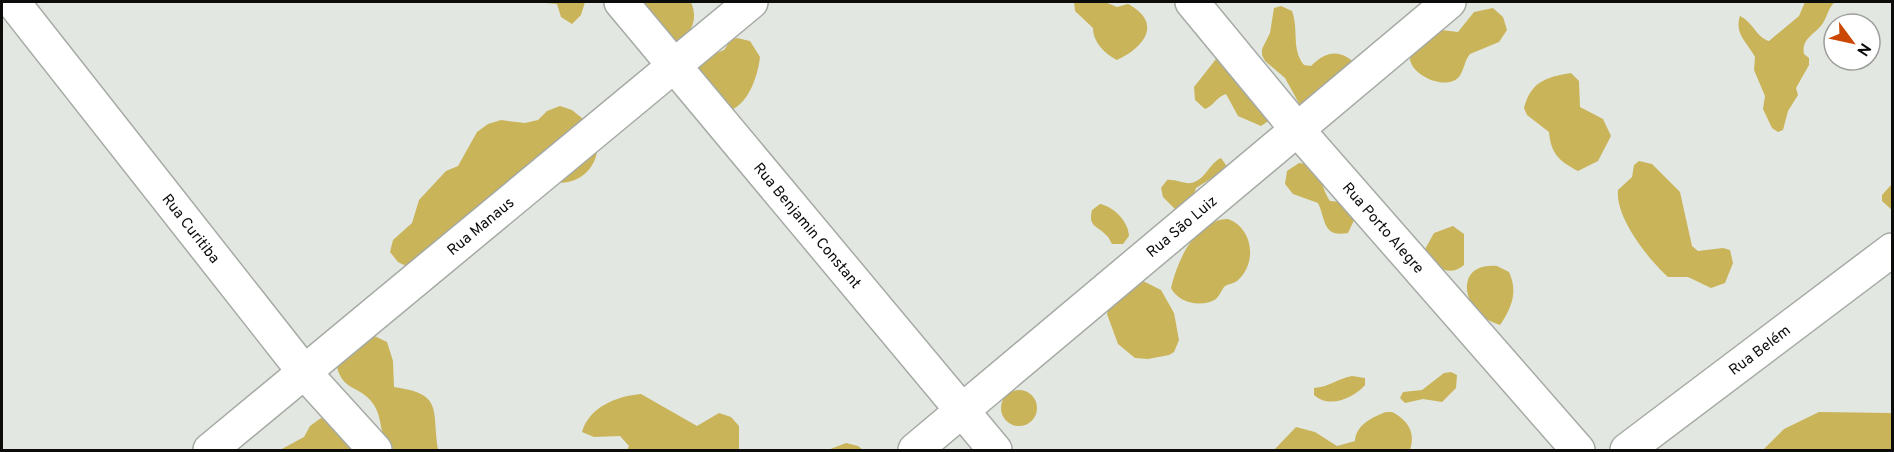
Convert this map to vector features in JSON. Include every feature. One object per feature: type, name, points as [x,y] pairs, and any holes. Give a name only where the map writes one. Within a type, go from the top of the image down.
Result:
[{"type":"street","name":"Rua Benjamin Constant","points":[[621,2],[995,450]]},
{"type":"street","name":"Rua Manaus","points":[[210,450],[751,2]]},
{"type":"street","name":"Rua Porto Alegre","points":[[1192,2],[1296,128],[1578,450]]},
{"type":"street","name":"Rua São Luiz","points":[[915,450],[1296,128],[1449,2]]},
{"type":"street","name":"Rua Curitiba","points":[[18,11],[305,373],[375,450]]},
{"type":"street","name":"Rua Belém","points":[[1627,450],[1893,250]]},
{"type":"shaded area","points":[[535,2],[585,2],[581,15],[572,24],[561,17],[557,4]]},
{"type":"shaded area","points":[[618,2],[691,2],[693,23],[682,39],[669,47]]},
{"type":"shaded area","points":[[1074,2],[1105,2],[1117,7],[1128,4],[1139,11],[1145,19],[1147,27],[1142,42],[1117,60],[1100,47],[1093,28],[1075,11]]},
{"type":"shaded area","points":[[1805,2],[1835,2],[1828,12],[1822,12],[1822,24],[1805,44],[1804,54],[1809,58],[1809,65],[1796,88],[1798,95],[1788,111],[1783,130],[1778,132],[1772,128],[1763,109],[1765,96],[1754,70],[1755,57],[1740,33],[1740,16],[1769,41],[1799,16]]},
{"type":"shaded area","points":[[1281,6],[1292,11],[1296,46],[1304,65],[1311,66],[1324,56],[1336,54],[1348,58],[1360,68],[1301,107],[1285,78],[1265,61],[1262,55],[1262,49],[1270,33],[1274,8]]},
{"type":"shaded area","points":[[1493,8],[1503,17],[1507,30],[1499,42],[1470,54],[1458,78],[1443,83],[1418,73],[1410,60],[1411,53],[1433,29],[1458,32],[1474,12]]},
{"type":"shaded area","points":[[737,38],[750,41],[760,57],[755,80],[748,95],[731,110],[694,73],[706,57],[724,50],[731,40]]},
{"type":"shaded area","points":[[1216,59],[1222,59],[1273,111],[1267,122],[1261,126],[1238,116],[1226,94],[1205,109],[1195,100],[1194,87]]},
{"type":"shaded area","points":[[1571,73],[1579,81],[1580,107],[1603,119],[1611,136],[1598,161],[1578,171],[1557,156],[1549,132],[1527,115],[1524,108],[1531,92],[1541,82]]},
{"type":"shaded area","points":[[560,106],[572,110],[593,127],[597,151],[595,160],[585,173],[579,178],[563,183],[547,179],[450,241],[438,239],[410,268],[398,262],[390,252],[393,240],[412,223],[419,200],[446,171],[458,166],[477,132],[488,124],[501,120],[525,123],[538,120],[547,111]]},
{"type":"shaded area","points":[[1221,158],[1228,168],[1196,188],[1189,208],[1176,210],[1163,197],[1161,188],[1167,180],[1188,183],[1196,181]]},
{"type":"shaded area","points":[[1639,161],[1652,164],[1680,192],[1692,246],[1698,251],[1723,248],[1730,250],[1733,263],[1725,283],[1711,288],[1688,277],[1668,277],[1651,260],[1634,237],[1618,201],[1618,190],[1632,177],[1634,165]]},
{"type":"shaded area","points":[[1299,163],[1307,165],[1316,172],[1330,201],[1343,202],[1356,216],[1348,233],[1333,233],[1329,230],[1318,203],[1293,194],[1285,184],[1287,171]]},
{"type":"shaded area","points":[[1892,184],[1892,210],[1882,201],[1882,195]]},
{"type":"shaded area","points":[[1100,204],[1115,211],[1126,225],[1129,236],[1123,244],[1112,244],[1107,236],[1092,223],[1092,210]]},
{"type":"shaded area","points":[[1228,219],[1243,230],[1250,247],[1248,265],[1244,274],[1237,281],[1224,287],[1216,299],[1210,302],[1197,303],[1179,297],[1171,288],[1183,254],[1197,234],[1206,226]]},
{"type":"shaded area","points":[[1453,226],[1464,234],[1464,265],[1452,271],[1437,265],[1424,251],[1434,233]]},
{"type":"shaded area","points":[[1497,266],[1509,272],[1513,286],[1508,312],[1500,325],[1477,311],[1467,290],[1468,280],[1473,272],[1483,267]]},
{"type":"shaded area","points":[[1143,281],[1161,290],[1174,313],[1179,340],[1174,352],[1169,355],[1148,359],[1135,358],[1118,344],[1107,314],[1113,295],[1136,282]]},
{"type":"shaded area","points":[[364,331],[387,342],[393,361],[394,387],[421,394],[432,405],[438,449],[442,450],[394,450],[385,439],[377,411],[369,398],[342,378],[336,361]]},
{"type":"shaded area","points":[[1451,372],[1457,375],[1456,388],[1442,402],[1423,399],[1405,403],[1400,398],[1403,392],[1422,390],[1444,373]]},
{"type":"shaded area","points":[[1352,376],[1365,378],[1365,385],[1348,398],[1327,401],[1314,395],[1314,388]]},
{"type":"shaded area","points":[[1019,390],[1031,396],[1037,408],[1031,420],[1019,426],[1007,420],[1001,408],[1007,396]]},
{"type":"shaded area","points":[[641,394],[697,426],[719,413],[731,417],[739,426],[739,450],[627,450],[629,446],[620,436],[594,437],[582,432],[591,416],[605,404],[623,397]]},
{"type":"shaded area","points":[[1386,412],[1398,415],[1406,423],[1412,438],[1410,450],[1274,450],[1296,427],[1315,432],[1337,446],[1355,441],[1358,430],[1362,426],[1370,419]]},
{"type":"shaded area","points":[[1819,412],[1892,413],[1892,450],[1763,450],[1784,429]]},
{"type":"shaded area","points":[[321,418],[332,424],[356,450],[280,450],[304,437],[310,426]]},
{"type":"shaded area","points":[[846,443],[863,450],[828,450]]}]
